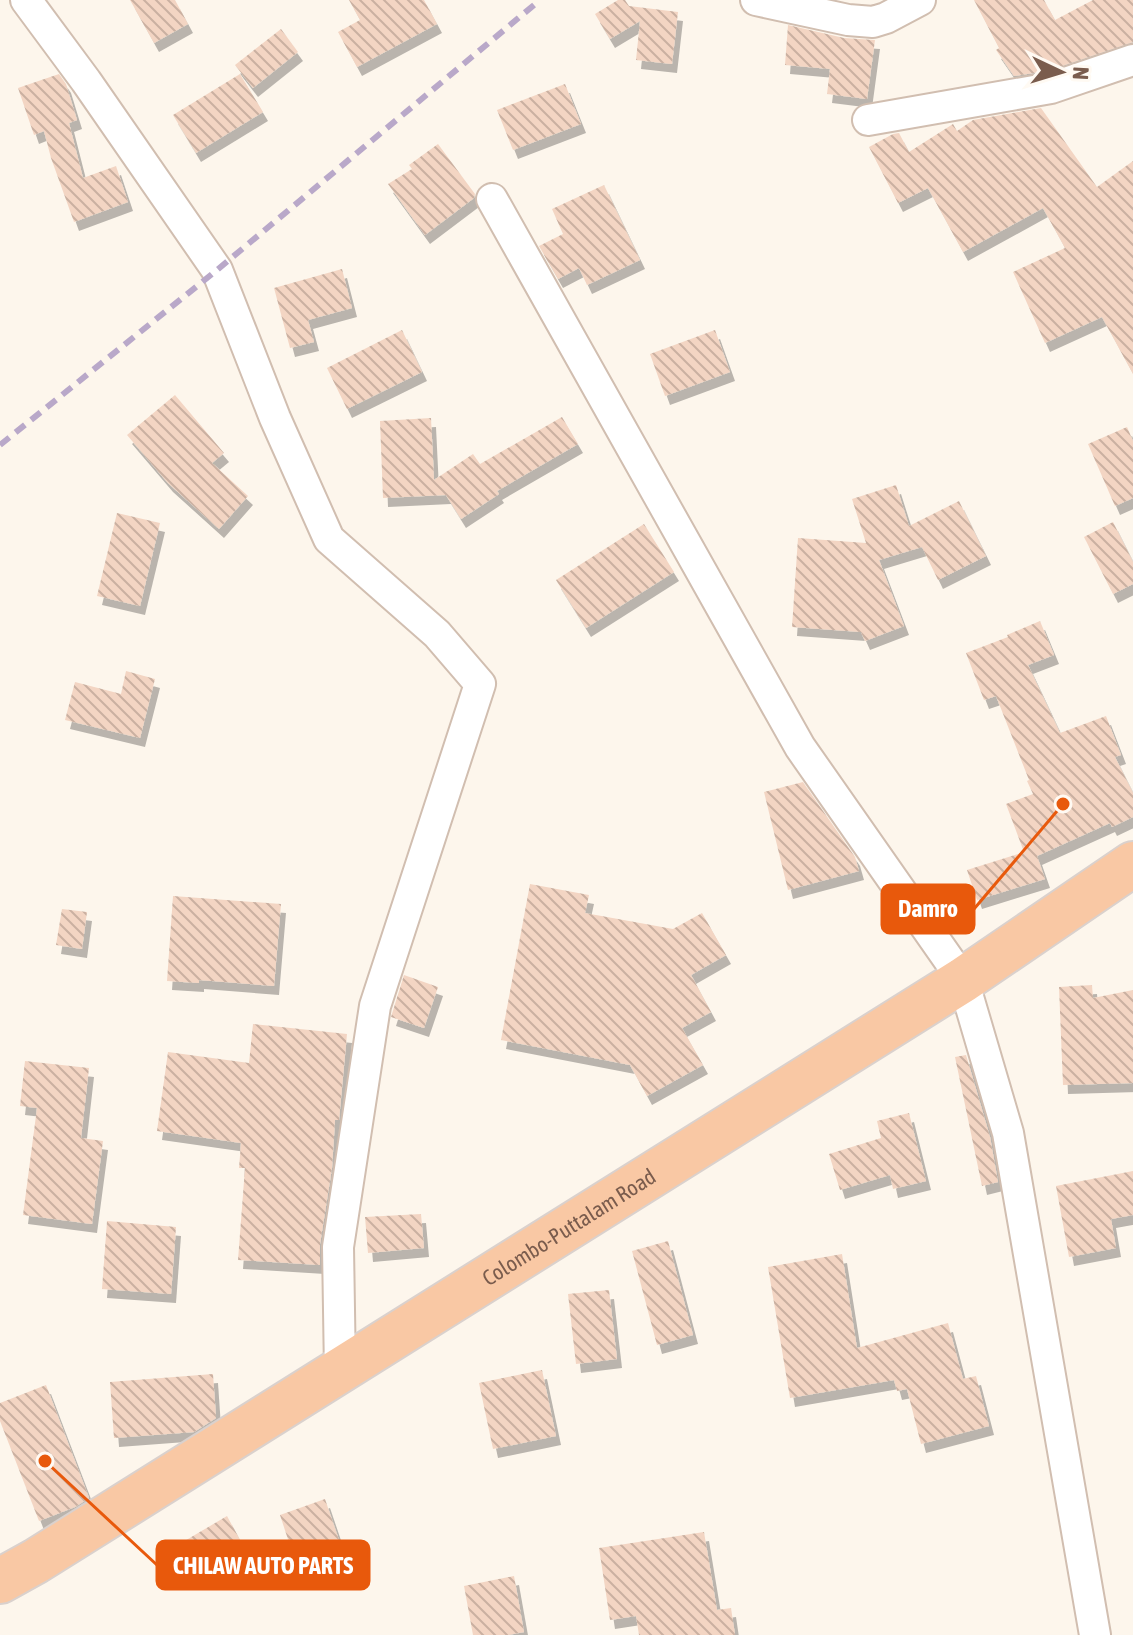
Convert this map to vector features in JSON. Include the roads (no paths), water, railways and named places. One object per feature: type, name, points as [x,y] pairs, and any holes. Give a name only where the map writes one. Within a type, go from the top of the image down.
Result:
[{"type":"highway","name":"Colombo-Puttalam Road","points":[[0,1581],[340,1372],[963,980],[1133,864]]},
{"type":"street","points":[[26,0],[217,270],[275,418],[329,539],[437,634],[480,684],[375,1006],[338,1247],[340,1372]]},
{"type":"street","points":[[756,0],[848,20],[873,22],[920,0]]},
{"type":"street","points":[[868,120],[1051,88],[1133,60]]},
{"type":"street","points":[[492,199],[800,747],[963,980],[1008,1133],[1095,1635]]},
{"type":"railway","points":[[0,445],[217,270],[540,0]]},
{"type":"place","name":"Damro","points":[[1063,804]]},
{"type":"place","name":"CHILAW AUTO PARTS","points":[[45,1461]]}]
